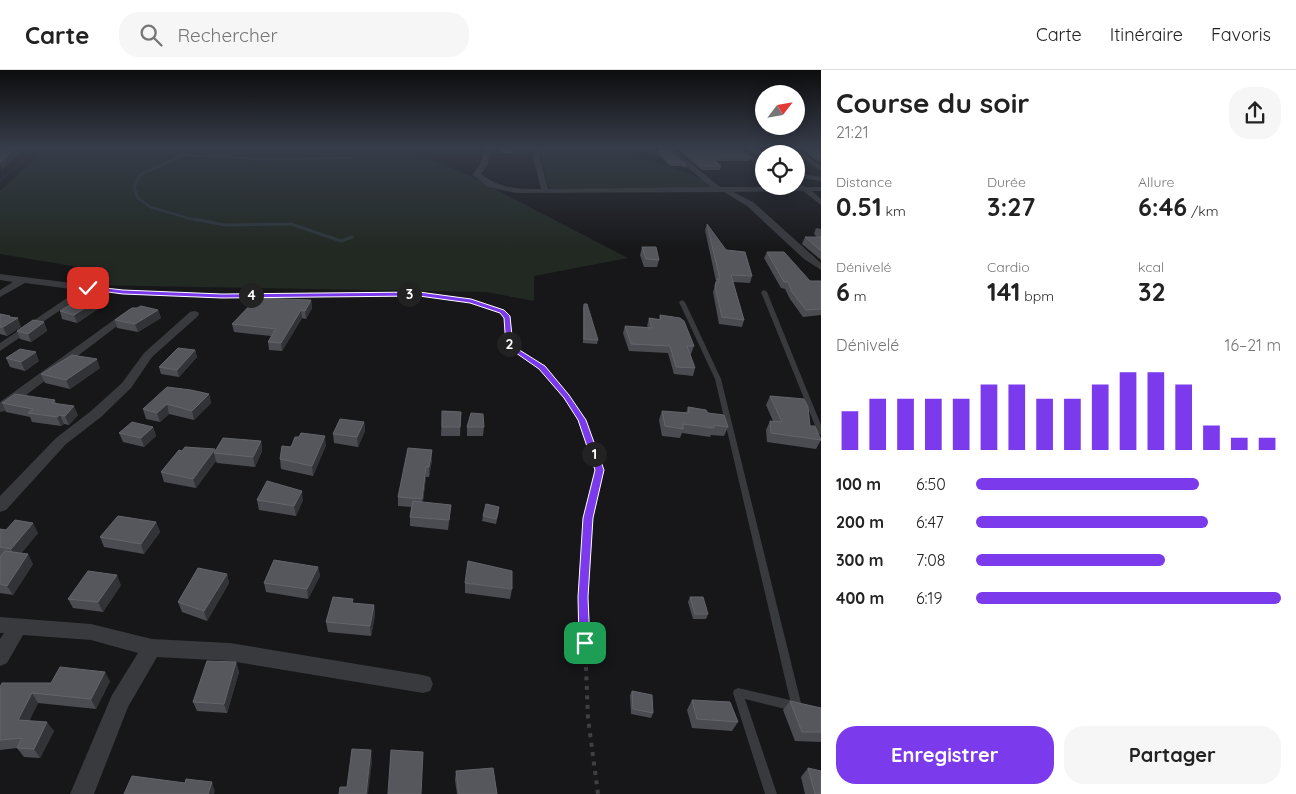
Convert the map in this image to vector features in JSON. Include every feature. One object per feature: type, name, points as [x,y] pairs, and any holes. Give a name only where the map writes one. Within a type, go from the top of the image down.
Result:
[{"type":"street","points":[[485,181],[491,185],[516,191],[821,190]]},
{"type":"street","points":[[543,181],[545,190]]},
{"type":"street","points":[[710,181],[722,190],[750,204],[807,257],[821,267]]},
{"type":"street","points":[[807,190],[821,203]]},
{"type":"street","points":[[0,277],[88,288]]},
{"type":"street","points":[[0,294],[21,281]]},
{"type":"street","points":[[0,348],[88,288]]},
{"type":"street","points":[[0,408],[129,312]]},
{"type":"street","points":[[0,506],[61,441],[96,414],[127,385],[148,355],[194,314]]},
{"type":"street","points":[[0,657],[9,626],[91,632],[152,648],[230,652],[423,684]]},
{"type":"street","points":[[82,794],[119,702],[152,648]]},
{"type":"lane","points":[[764,292],[821,433]]},
{"type":"lane","points":[[682,302],[718,379],[801,708],[738,692],[771,794]]},
{"type":"path","points":[[88,288],[123,292],[222,296],[419,294],[471,301],[502,312],[507,317],[510,346],[542,368],[566,397],[582,420],[600,470],[588,518],[583,597],[588,718],[598,794]]},
{"type":"shaded area","points":[[11,181],[479,181],[628,258],[534,276],[534,301],[486,292],[86,285],[108,272],[0,254],[0,191]]},
{"type":"shaded area","points":[[547,181],[704,181],[713,188],[549,189]]},
{"type":"building","points":[[707,224],[726,250],[745,252],[752,276],[731,275],[744,320],[722,317],[715,286],[716,282],[719,282],[717,279],[720,279]]},
{"type":"building","points":[[805,237],[821,237],[821,251]]},
{"type":"building","points":[[642,247],[656,247],[659,260],[646,259]]},
{"type":"building","points":[[767,252],[784,252],[810,281],[821,281],[821,309],[806,310],[792,292],[788,282],[784,282]]},
{"type":"building","points":[[257,298],[311,300],[305,311],[301,310],[281,343],[268,342],[276,329],[232,324]]},
{"type":"building","points":[[78,299],[95,302],[74,315],[60,311]]},
{"type":"building","points":[[584,304],[587,304],[598,340],[584,339]]},
{"type":"building","points":[[141,306],[158,310],[135,324],[115,320],[132,308]]},
{"type":"building","points":[[0,314],[9,317],[18,318],[0,327]]},
{"type":"building","points":[[660,315],[680,318],[684,321],[694,346],[687,346],[695,368],[676,367],[670,346],[631,344],[625,326],[652,328],[649,318],[661,320]]},
{"type":"building","points":[[33,320],[44,322],[28,334],[17,331]]},
{"type":"building","points":[[178,348],[195,350],[177,370],[159,367]]},
{"type":"building","points":[[20,349],[36,352],[21,362],[6,358]]},
{"type":"building","points":[[72,355],[97,359],[66,380],[41,374]]},
{"type":"building","points":[[167,387],[209,394],[192,411],[167,404],[157,413],[143,409]]},
{"type":"building","points":[[15,394],[55,400],[52,403],[74,406],[65,416],[60,415],[57,417],[28,413],[33,409],[2,403]]},
{"type":"building","points":[[770,396],[804,399],[808,407],[810,426],[815,426],[821,440],[771,433],[770,421],[782,422]]},
{"type":"building","points":[[688,407],[706,410],[708,413],[724,415],[728,427],[714,425],[714,428],[683,424],[683,429],[665,426],[662,411],[689,413]]},
{"type":"building","points":[[442,411],[461,412],[460,427],[442,427]]},
{"type":"building","points":[[471,413],[483,414],[484,427],[467,427]]},
{"type":"building","points":[[340,419],[364,422],[357,437],[333,434]]},
{"type":"building","points":[[132,422],[153,427],[141,438],[119,433]]},
{"type":"building","points":[[301,433],[325,436],[312,466],[280,459],[282,446],[291,447],[295,437],[299,437]]},
{"type":"building","points":[[223,438],[261,441],[253,457],[214,453]]},
{"type":"building","points":[[185,447],[215,449],[193,479],[161,472],[179,450],[182,451]]},
{"type":"building","points":[[408,448],[432,450],[429,467],[426,467],[422,499],[398,497]]},
{"type":"building","points":[[267,481],[302,491],[294,506],[257,500]]},
{"type":"building","points":[[413,501],[451,505],[449,520],[410,517]]},
{"type":"building","points":[[486,504],[499,507],[496,519],[483,516]]},
{"type":"building","points":[[118,516],[156,522],[141,544],[100,537]]},
{"type":"building","points":[[15,520],[33,523],[11,549],[0,547],[0,529],[6,530]]},
{"type":"building","points":[[5,551],[28,554],[7,586],[0,584],[0,557]]},
{"type":"building","points":[[274,560],[318,567],[307,589],[264,583]]},
{"type":"building","points":[[468,561],[512,571],[512,589],[465,583]]},
{"type":"building","points":[[198,568],[227,574],[204,611],[178,602]]},
{"type":"building","points":[[88,571],[117,575],[98,602],[68,599]]},
{"type":"building","points":[[333,597],[353,599],[352,603],[374,605],[370,626],[326,622]]},
{"type":"building","points":[[690,597],[703,597],[708,614],[695,614]]},
{"type":"building","points":[[207,661],[236,662],[224,704],[193,702]]},
{"type":"building","points":[[60,667],[105,672],[91,699],[32,693],[18,720],[47,722],[34,749],[17,748],[22,738],[0,740],[0,687],[2,683],[51,683]]},
{"type":"building","points":[[632,691],[652,695],[653,713],[633,709]]},
{"type":"building","points":[[692,700],[730,702],[738,722],[697,719]]},
{"type":"building","points":[[790,701],[821,708],[821,732],[802,732]]},
{"type":"building","points":[[352,749],[371,750],[366,794],[339,794],[340,787],[347,787]]},
{"type":"building","points":[[391,750],[423,752],[421,794],[388,794]]},
{"type":"building","points":[[493,768],[497,794],[459,794],[456,771]]},
{"type":"building","points":[[808,768],[821,771],[821,794],[815,794]]},
{"type":"building","points":[[132,776],[185,783],[186,779],[212,782],[208,794],[124,794]]},
{"type":"waterway","points":[[137,181],[134,187],[138,198],[150,207],[198,221]]},
{"type":"waterway","points":[[194,219],[225,225],[291,224],[341,241],[352,237]]},
{"type":"route","points":[[88,288],[148,294],[222,296],[419,294],[471,301],[502,312],[507,317],[510,346],[542,368],[566,397],[582,420],[600,470],[588,518],[583,597],[585,643]]}]
